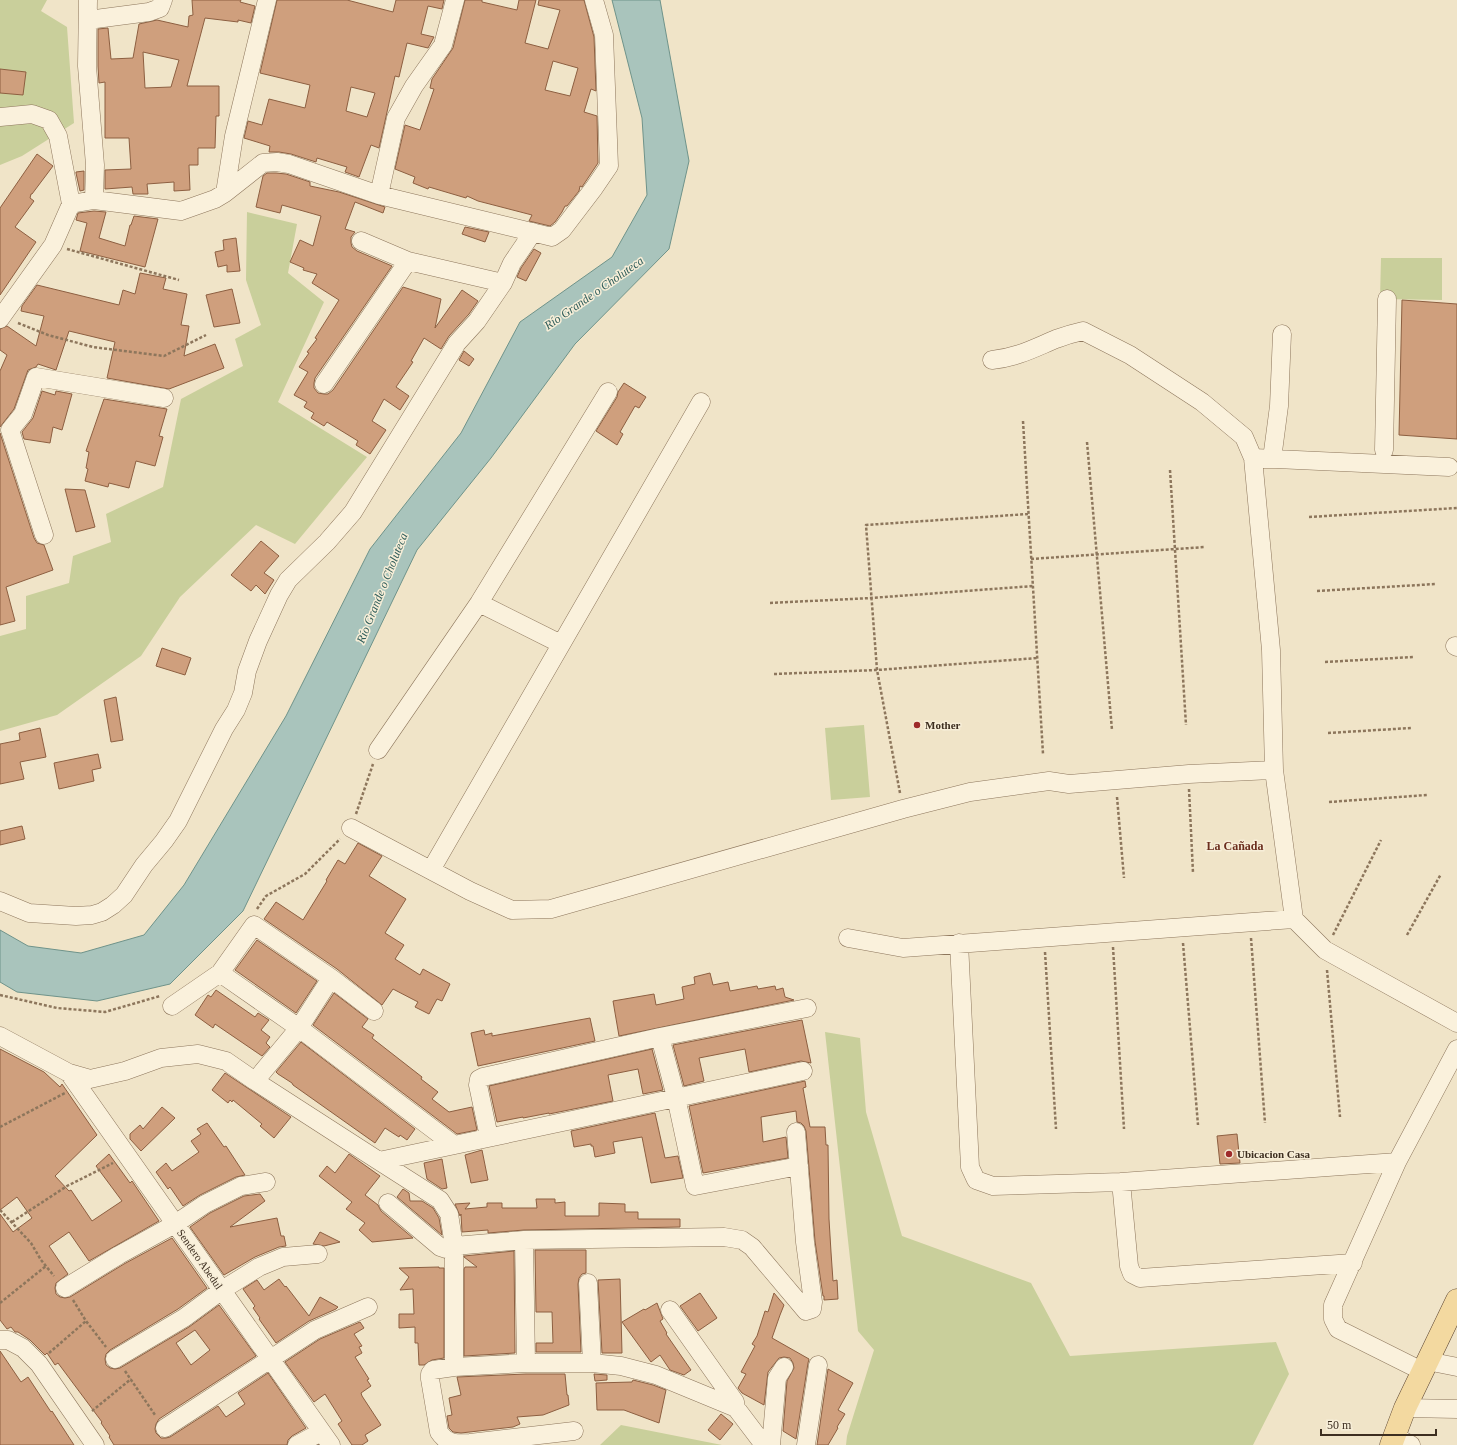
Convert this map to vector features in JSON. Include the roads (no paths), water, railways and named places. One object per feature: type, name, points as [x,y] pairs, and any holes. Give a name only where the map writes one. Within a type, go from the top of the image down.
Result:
[{"type":"main road","points":[[1399,1442],[1405,1408],[1457,1300]]},
{"type":"street","points":[[88,0],[87,66],[95,165],[94,200]]},
{"type":"street","points":[[88,20],[149,12],[160,8],[164,0]]},
{"type":"street","points":[[225,193],[234,136],[267,0]]},
{"type":"street","points":[[378,195],[396,118],[414,86],[443,45],[455,0]]},
{"type":"street","points":[[71,204],[94,200],[181,211],[215,199],[263,163],[277,162],[289,164],[378,195],[552,236],[562,230],[609,166],[604,35],[594,0]]},
{"type":"street","points":[[0,117],[32,114],[49,120],[58,136],[71,204],[53,245],[1,318]]},
{"type":"street","points":[[0,901],[29,913],[76,916],[92,915],[102,912],[124,895],[144,865],[178,821],[224,729],[236,710],[243,693],[247,671],[258,641],[279,595],[288,580],[327,542],[353,512],[456,343],[477,321],[503,282],[512,263],[533,232]]},
{"type":"street","points":[[361,241],[408,261],[503,282]]},
{"type":"street","points":[[324,384],[408,261]]},
{"type":"street","points":[[1384,450],[1387,299]]},
{"type":"street","points":[[992,360],[1010,358],[1031,351],[1056,339],[1083,331],[1130,355],[1202,402],[1244,437],[1253,458],[1272,650],[1274,770],[1294,919],[1325,950],[1457,1023]]},
{"type":"street","points":[[1272,459],[1279,406],[1282,334]]},
{"type":"street","points":[[44,535],[5,430],[23,414],[36,377],[164,398]]},
{"type":"street","points":[[378,750],[479,603],[608,392]]},
{"type":"street","points":[[431,870],[701,402]]},
{"type":"street","points":[[1253,458],[1448,467]]},
{"type":"street","points":[[479,603],[561,644]]},
{"type":"street","points":[[351,828],[470,891],[512,910],[551,909],[903,809],[970,792],[1049,781],[1069,784],[1189,774],[1274,770]]},
{"type":"street","points":[[848,938],[903,948],[1294,919]]},
{"type":"street","points":[[169,999],[220,973],[254,920],[374,1011]]},
{"type":"street","points":[[959,944],[970,1167],[976,1180],[993,1186],[1121,1182],[1397,1162]]},
{"type":"street","points":[[220,973],[299,1028],[454,1145]]},
{"type":"street","points":[[255,1081],[299,1028],[331,978]]},
{"type":"street","points":[[489,1137],[478,1085],[479,1079],[482,1076],[660,1037],[807,1008]]},
{"type":"street","points":[[0,1036],[73,1079],[90,1079],[124,1071],[161,1058],[198,1054],[226,1061],[440,1200],[449,1214],[454,1246],[454,1367]]},
{"type":"street","points":[[660,1037],[676,1097],[695,1186],[799,1166]]},
{"type":"street","points":[[1457,1049],[1397,1162],[1333,1305],[1333,1319],[1338,1329],[1425,1366],[1457,1367]]},
{"type":"street","points":[[379,1161],[803,1071]]},
{"type":"street","name":"Sendero Abedul","points":[[73,1079],[326,1438]]},
{"type":"street","points":[[388,1203],[440,1247],[446,1249],[454,1246],[524,1240],[724,1237],[742,1240],[752,1247],[806,1311],[812,1309],[813,1302],[805,1242],[796,1132]]},
{"type":"street","points":[[66,1288],[119,1255],[175,1224],[206,1204],[241,1186],[266,1182]]},
{"type":"street","points":[[1121,1182],[1129,1266],[1132,1274],[1140,1278],[1353,1263]]},
{"type":"street","points":[[524,1240],[526,1363]]},
{"type":"street","points":[[115,1359],[184,1318],[222,1290],[259,1267],[283,1257],[318,1254]]},
{"type":"street","points":[[588,1282],[592,1363]]},
{"type":"street","points":[[165,1428],[315,1330],[368,1307]]},
{"type":"street","points":[[670,1310],[734,1402],[736,1408],[764,1445]]},
{"type":"street","points":[[0,1340],[8,1340],[23,1348],[39,1364],[95,1445]]},
{"type":"street","points":[[574,1431],[487,1443],[459,1444],[443,1439],[439,1432],[430,1374],[433,1370],[454,1367],[526,1363],[592,1363],[621,1366],[656,1375],[736,1408]]},
{"type":"street","points":[[806,1445],[818,1365]]},
{"type":"street","points":[[771,1445],[777,1378],[784,1367]]},
{"type":"street","points":[[1405,1408],[1457,1409]]},
{"type":"street","points":[[297,1445],[326,1438]]},
{"type":"water","name":"Río Grande o Choluteca","points":[[612,0],[660,0],[689,161],[669,249],[575,344],[491,458],[417,550],[243,911],[170,984],[97,1001],[17,992],[0,982],[0,930],[28,946],[81,953],[144,935],[184,885],[286,716],[370,549],[461,433],[520,322],[612,257],[647,195],[642,118]]},
{"type":"place","name":"Mother","points":[[917,725]]},
{"type":"place","name":"Ubicacion Casa","points":[[1229,1154]]},
{"type":"district","name":"La Cañada","points":[[1235,846]]}]
